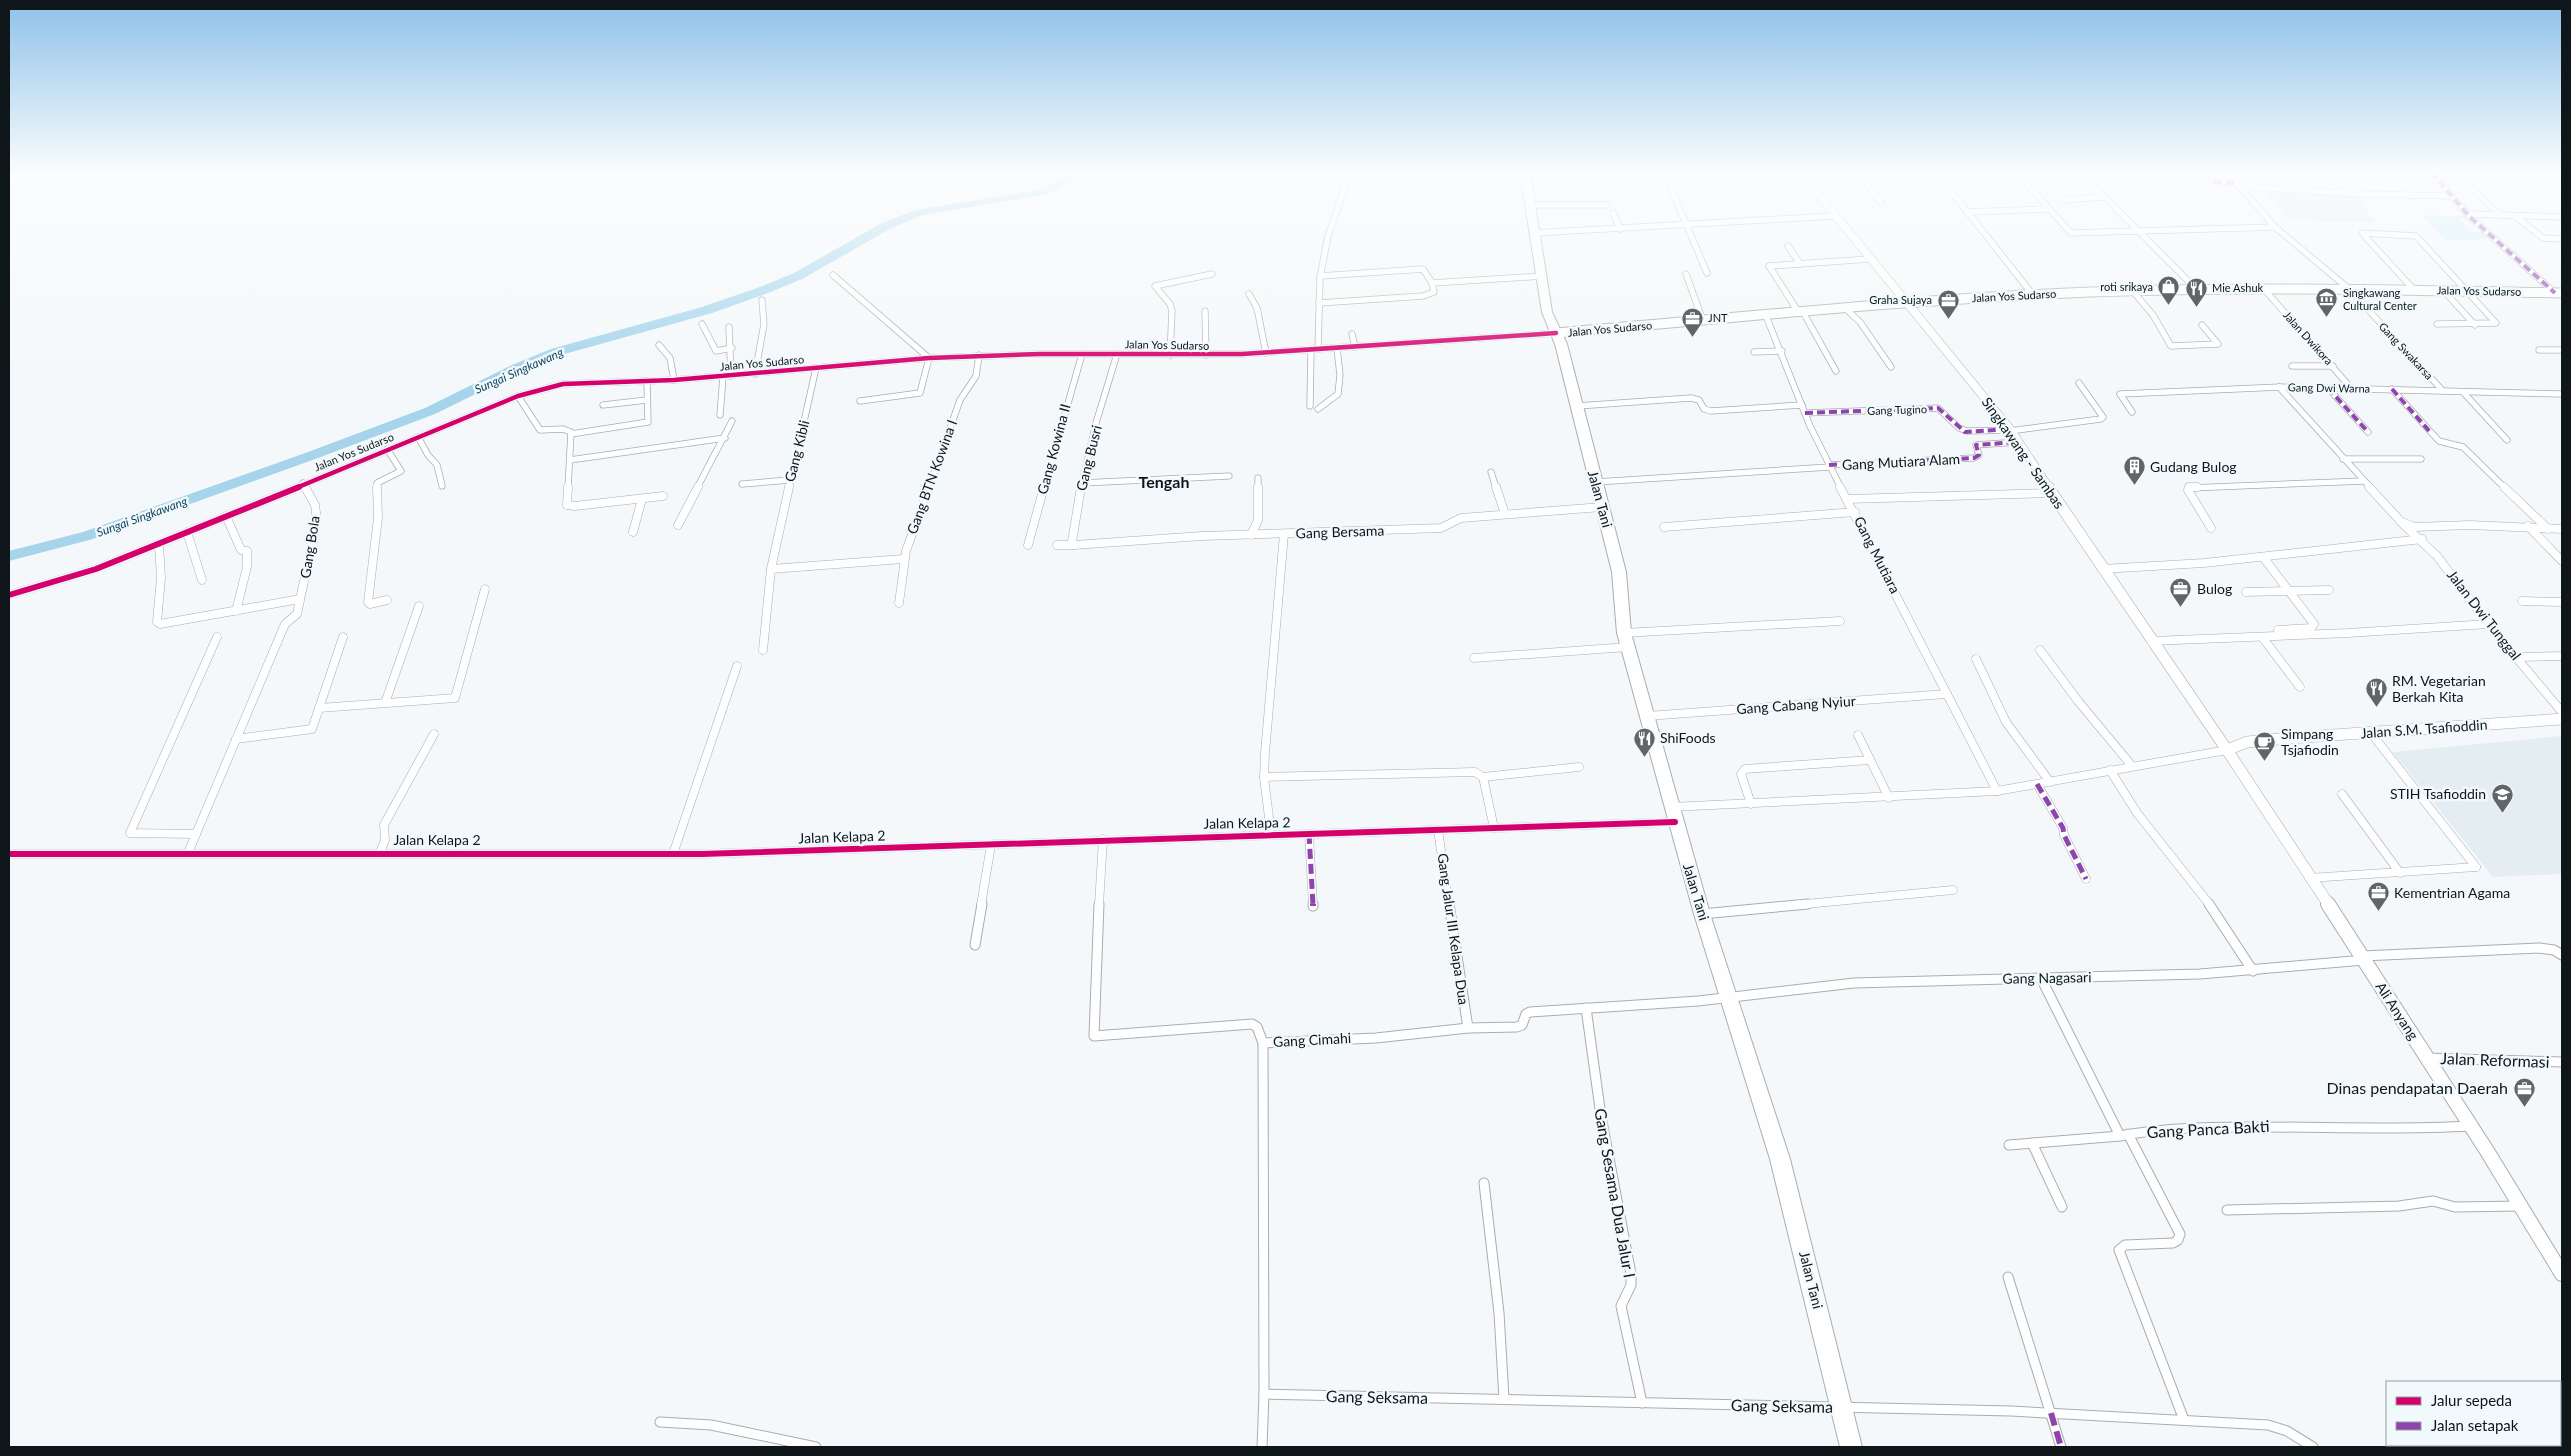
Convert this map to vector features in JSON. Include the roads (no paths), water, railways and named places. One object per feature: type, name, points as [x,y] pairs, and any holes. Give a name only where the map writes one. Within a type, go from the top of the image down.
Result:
[{"type":"highway","name":"Jalan Tani","points":[[1535,240],[1547,312],[1561,344],[1619,572],[1626,640],[1702,914],[1730,997],[1780,1159],[1851,1447]]},
{"type":"main road","name":"Jalan Yos Sudarso","points":[[1556,333],[1906,303],[2132,290],[2348,289],[2558,293]]},
{"type":"street","points":[[1318,349],[1320,276],[1327,240]]},
{"type":"street","points":[[1692,240],[1707,274]]},
{"type":"street","name":"Singkawang - Sambas","points":[[1854,240],[2010,429],[2102,570],[2227,750]]},
{"type":"street","points":[[1989,240],[2033,295]]},
{"type":"street","points":[[2146,240],[2196,290]]},
{"type":"street","name":"Gang Swakarsa","points":[[2289,240],[2348,289],[2443,391]]},
{"type":"street","points":[[2368,240],[2414,290]]},
{"type":"street","points":[[2420,240],[2496,323],[2437,324]]},
{"type":"street","points":[[2498,240],[2558,293]]},
{"type":"street","points":[[1788,246],[1800,264]]},
{"type":"street","points":[[1836,371],[1801,312],[1769,266],[1870,259]]},
{"type":"street","points":[[1319,303],[1427,295],[1434,292],[1432,283],[1425,270],[1420,269],[1320,276]]},
{"type":"street","points":[[1170,355],[1172,308],[1155,286],[1212,274]]},
{"type":"street","points":[[1686,274],[1703,321]]},
{"type":"street","points":[[832,275],[929,358],[920,392],[916,395],[860,401]]},
{"type":"street","points":[[1432,283],[1542,276]]},
{"type":"street","name":"Jalan Dwikora","points":[[2264,289],[2351,388]]},
{"type":"street","points":[[2132,290],[2153,315],[2171,346],[2218,344],[2202,324]]},
{"type":"street","points":[[2442,290],[2475,324]]},
{"type":"street","points":[[1249,294],[1261,322],[1266,353]]},
{"type":"street","points":[[755,374],[764,324],[762,300]]},
{"type":"street","points":[[1845,308],[1850,316],[1860,322],[1892,367]]},
{"type":"street","points":[[1204,311],[1206,355]]},
{"type":"street","name":"Gang Mutiara","points":[[1766,316],[1782,351],[1805,413],[1829,466],[1855,512],[1997,791]]},
{"type":"street","points":[[702,324],[716,351],[732,348]]},
{"type":"street","points":[[730,327],[732,348],[731,376]]},
{"type":"street","name":"Jalan Yos Sudarso","points":[[9,595],[96,569],[303,483],[545,386],[723,377],[979,355],[1206,355],[1266,353],[1556,333]]},
{"type":"street","points":[[1352,334],[1355,347]]},
{"type":"street","points":[[659,345],[670,358],[674,380]]},
{"type":"street","points":[[1318,409],[1338,394],[1340,375],[1337,348]]},
{"type":"street","points":[[1310,406],[1311,350]]},
{"type":"street","points":[[2539,350],[2562,350]]},
{"type":"street","points":[[1754,352],[1782,351]]},
{"type":"street","name":"Gang Kowina II","points":[[1028,545],[1082,354]]},
{"type":"street","name":"Gang Busri","points":[[1074,545],[1074,528],[1082,483],[1117,354]]},
{"type":"street","name":"Gang BTN Kowina I","points":[[899,603],[903,559],[960,400],[976,376],[979,355]]},
{"type":"street","points":[[2292,366],[2333,366]]},
{"type":"street","name":"Gang Kibli","points":[[763,650],[771,569],[816,368]]},
{"type":"street","points":[[720,415],[723,377]]},
{"type":"street","points":[[518,396],[540,430],[564,429],[571,434],[647,423],[650,420],[646,381]]},
{"type":"street","name":"Gang Tugino","points":[[1805,413],[1938,408],[1945,412],[1965,432],[2102,419],[2103,417],[2079,384]]},
{"type":"street","name":"Gang Dwi Warna","points":[[2132,412],[2120,394],[2129,392],[2279,387],[2562,394]]},
{"type":"street","name":"Jalan Dwi Tunggal","points":[[2279,387],[2402,522],[2421,538],[2448,569],[2488,624],[2562,712]]},
{"type":"street","points":[[2328,388],[2368,432]]},
{"type":"street","points":[[2392,389],[2439,441],[2463,447],[2548,529]]},
{"type":"street","points":[[2463,392],[2507,440]]},
{"type":"street","points":[[1577,406],[1691,398],[1699,400],[1704,408],[1711,411],[1802,405]]},
{"type":"street","points":[[603,405],[647,400]]},
{"type":"street","points":[[678,525],[725,438],[732,421]]},
{"type":"street","points":[[571,434],[567,505],[575,506],[663,496]]},
{"type":"street","points":[[418,437],[428,455],[437,465],[442,486]]},
{"type":"street","points":[[570,460],[725,438]]},
{"type":"street","name":"Gang Mutiara Alam","points":[[1829,466],[1974,458],[1979,455],[1976,445],[2018,442]]},
{"type":"street","points":[[387,449],[401,471],[377,483],[378,518],[368,602],[370,604],[387,600]]},
{"type":"street","points":[[2343,458],[2421,458]]},
{"type":"street","points":[[1596,482],[1829,466]]},
{"type":"street","points":[[1491,472],[1505,514]]},
{"type":"street","points":[[1082,483],[1228,476]]},
{"type":"street","points":[[1251,535],[1258,520],[1258,478]]},
{"type":"street","points":[[742,484],[790,480]]},
{"type":"street","points":[[2211,528],[2188,490],[2189,487],[2364,481]]},
{"type":"street","name":"Gang Bola","points":[[236,739],[284,624],[297,614],[317,520],[315,505],[303,483]]},
{"type":"street","points":[[1848,499],[2053,493]]},
{"type":"street","points":[[633,532],[642,498]]},
{"type":"street","name":"Gang Bersama","points":[[1074,545],[1251,535],[1441,528],[1461,518],[1602,507]]},
{"type":"street","points":[[1664,527],[1855,512]]},
{"type":"street","points":[[226,516],[241,550],[247,551],[247,567],[236,611]]},
{"type":"street","name":"Jalan Dwi Tunggal","points":[[2402,522],[2414,527],[2441,524],[2528,526],[2562,529]]},
{"type":"street","points":[[2528,526],[2562,561]]},
{"type":"street","points":[[2102,570],[2204,563],[2421,538],[2414,527]]},
{"type":"street","points":[[187,532],[202,580]]},
{"type":"street","points":[[1271,834],[1264,777],[1266,731],[1284,534]]},
{"type":"street","points":[[159,544],[161,578],[157,622],[160,624],[300,599]]},
{"type":"street","points":[[1056,545],[1074,545]]},
{"type":"street","points":[[2262,557],[2314,626],[2278,630]]},
{"type":"street","points":[[771,569],[903,559]]},
{"type":"street","points":[[319,708],[455,698],[484,589]]},
{"type":"street","points":[[2246,592],[2330,590]]},
{"type":"street","points":[[2522,601],[2562,602]]},
{"type":"street","points":[[385,703],[419,606]]},
{"type":"street","points":[[1474,658],[1626,640],[1840,621]]},
{"type":"street","points":[[2151,641],[2262,637],[2488,624]]},
{"type":"street","points":[[217,637],[130,833],[192,842],[236,739],[312,729],[343,637]]},
{"type":"street","points":[[2262,637],[2300,687]]},
{"type":"street","points":[[2040,650],[2078,701],[2132,766]]},
{"type":"street","points":[[2516,657],[2562,656]]},
{"type":"street","points":[[1976,658],[2006,722],[2050,782]]},
{"type":"street","points":[[673,854],[737,666]]},
{"type":"street","name":"Gang Cabang Nyiur","points":[[1647,716],[1946,694]]},
{"type":"street","name":"Jalan S.M. Tsafioddin","points":[[2227,750],[2247,742],[2562,719]]},
{"type":"street","points":[[2310,878],[2476,867],[2371,732]]},
{"type":"street","points":[[380,852],[385,840],[384,824],[434,734]]},
{"type":"street","points":[[1858,735],[1889,798]]},
{"type":"street","name":"Jalan Kelapa 2","points":[[9,854],[192,842],[380,852],[673,854],[1494,828],[1673,814],[1751,804],[1997,791],[2227,750]]},
{"type":"street","name":"Ali Anyang","points":[[2227,750],[2471,1126],[2562,1274]]},
{"type":"street","points":[[1751,804],[1741,774],[1745,769],[1870,760]]},
{"type":"street","points":[[1264,777],[1471,771],[1483,777],[1579,767]]},
{"type":"street","points":[[2110,770],[2138,813],[2186,871],[2225,926],[2253,971]]},
{"type":"street","points":[[1483,777],[1494,828]]},
{"type":"street","points":[[2037,784],[2064,828],[2064,835],[2086,879]]},
{"type":"street","points":[[2342,794],[2400,873]]},
{"type":"street","name":"Gang Jalur III Kelapa Dua","points":[[1438,830],[1468,1028]]},
{"type":"street","points":[[1308,834],[1313,906]]},
{"type":"street","name":"Gang Cimahi","points":[[1103,839],[1093,1017],[1094,1036],[1252,1024],[1257,1027],[1263,1043],[1376,1038],[1468,1028],[1517,1027],[1522,1025],[1526,1014],[1530,1012],[1730,997]]},
{"type":"street","points":[[975,945],[991,845]]},
{"type":"street","points":[[1702,914],[1953,890]]},
{"type":"street","name":"Gang Nagasari","points":[[1730,997],[1854,983],[2145,976],[2253,971],[2363,958],[2539,948],[2554,950],[2562,955]]},
{"type":"street","points":[[2041,978],[2066,1032],[2180,1234],[2178,1240],[2173,1242],[2125,1245],[2119,1250],[2184,1420]]},
{"type":"street","name":"Gang Sesama Dua Jalur I","points":[[1586,1008],[1601,1116],[1631,1274],[1631,1284],[1621,1306],[1642,1403]]},
{"type":"street","points":[[1262,1447],[1266,1201],[1263,1043]]},
{"type":"street","name":"Jalan Reformasi","points":[[2427,1058],[2562,1062]]},
{"type":"street","name":"Gang Panca Bakti","points":[[2009,1145],[2124,1135],[2269,1126],[2410,1130],[2471,1126]]},
{"type":"street","points":[[2032,1143],[2062,1207]]},
{"type":"street","points":[[1484,1183],[1499,1313],[1504,1399]]},
{"type":"street","points":[[2227,1210],[2399,1206],[2433,1202],[2455,1207],[2521,1206]]},
{"type":"street","points":[[2008,1277],[2061,1447]]},
{"type":"street","name":"Gang Seksama","points":[[1264,1394],[2051,1413],[2277,1427],[2313,1447]]},
{"type":"street","points":[[660,1422],[711,1425],[803,1446],[816,1447]]},
{"type":"waterway","name":"Sungai Singkawang","points":[[9,556],[88,536],[313,455],[430,411],[517,368],[556,352],[707,310],[764,290],[798,276],[861,240]]},
{"type":"place","name":"roti srikaya","points":[[2169,306]]},
{"type":"place","name":"Mie Ashuk","points":[[2196,307]]},
{"type":"place","name":"Singkawang Cultural Center","points":[[2327,318]]},
{"type":"place","name":"Graha Sujaya","points":[[1948,319]]},
{"type":"place","name":"JNT","points":[[1692,337]]},
{"type":"place","name":"Gudang Bulog","points":[[2134,486]]},
{"type":"place","name":"Bulog","points":[[2181,608]]},
{"type":"place","name":"RM. Vegetarian Berkah Kita","points":[[2376,708]]},
{"type":"place","name":"ShiFoods","points":[[1644,757]]},
{"type":"place","name":"Simpang Tsjafiodin","points":[[2265,761]]},
{"type":"place","name":"STIH Tsafioddin","points":[[2502,813]]},
{"type":"place","name":"Kementrian Agama","points":[[2378,912]]},
{"type":"place","name":"Dinas pendapatan Daerah","points":[[2524,1107]]},
{"type":"district","name":"Tengah","points":[[1164,482]]}]
